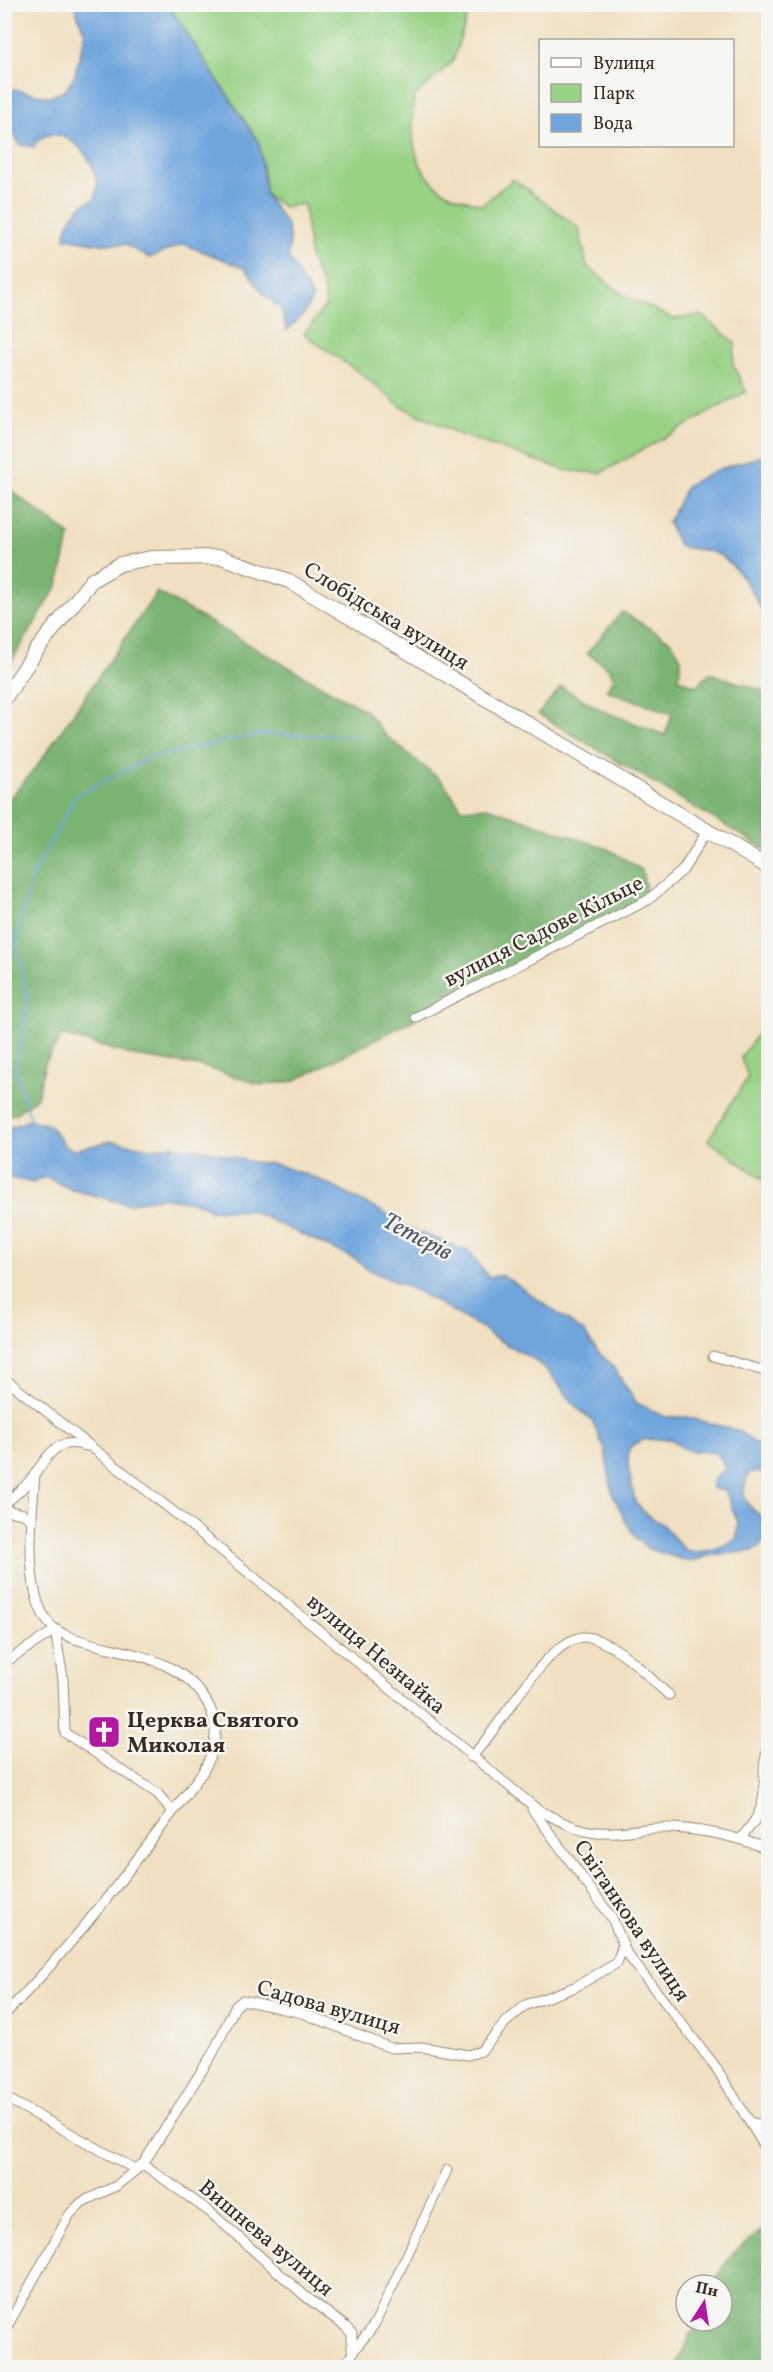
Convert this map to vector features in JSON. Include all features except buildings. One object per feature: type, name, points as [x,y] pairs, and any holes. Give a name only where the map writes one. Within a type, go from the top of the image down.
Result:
[{"type":"street","name":"Слобідська вулиця","points":[[4,699],[36,651],[92,580],[120,564],[151,558],[221,557],[289,581],[768,867]]},
{"type":"street","name":"вулиця Садове Кільце","points":[[416,1017],[648,900],[682,870],[707,831]]},
{"type":"street","points":[[713,1356],[768,1372]]},
{"type":"street","name":"вулиця Незнайка","points":[[4,1378],[525,1799],[566,1824],[595,1832],[670,1829],[741,1838],[768,1849]]},
{"type":"street","points":[[4,1504],[20,1491],[46,1456],[59,1445],[77,1444],[91,1448]]},
{"type":"street","points":[[4,2015],[39,1980],[85,1926],[172,1811],[212,1756],[215,1727],[203,1695],[182,1675],[154,1659],[55,1630],[45,1619],[38,1602],[34,1582],[32,1520],[34,1474]]},
{"type":"street","points":[[4,1510],[23,1514],[32,1520]]},
{"type":"street","points":[[4,1663],[55,1630]]},
{"type":"street","points":[[55,1630],[63,1679],[65,1733],[158,1794],[172,1811]]},
{"type":"street","points":[[471,1757],[487,1741],[520,1693],[547,1661],[562,1646],[580,1637],[597,1640],[614,1648],[669,1695]]},
{"type":"street","points":[[741,1838],[756,1819],[762,1806],[764,1768],[768,1750]]},
{"type":"street","name":"Світанкова вулиця","points":[[525,1799],[612,1918],[623,1944],[653,1989],[716,2066],[753,2123],[768,2152]]},
{"type":"street","name":"Садова вулиця","points":[[143,2164],[213,2053],[236,2007],[243,2000],[309,2016],[391,2048],[422,2047],[468,2055],[481,2051],[506,2022],[526,2005],[582,1984],[617,1963],[623,1944]]},
{"type":"street","points":[[4,2097],[135,2169],[143,2164]]},
{"type":"street","points":[[753,2123],[768,2126]]},
{"type":"street","points":[[4,2332],[70,2214],[82,2202],[116,2186],[143,2164]]},
{"type":"street","name":"Вишнева вулиця","points":[[143,2164],[210,2212],[305,2296],[346,2327],[352,2334],[352,2349]]},
{"type":"street","points":[[346,2367],[352,2349],[369,2333],[376,2321],[447,2170]]},
{"type":"green space","points":[[168,5],[471,5],[453,61],[414,97],[413,138],[419,163],[426,174],[434,184],[446,192],[482,205],[513,179],[579,228],[587,266],[625,296],[674,319],[702,315],[735,343],[733,364],[746,392],[601,473],[567,471],[461,435],[400,406],[364,376],[304,334],[326,305],[323,287],[310,258],[304,204],[284,207],[266,195],[259,143]]},
{"type":"green space","points":[[5,486],[70,535],[58,585],[5,672]]},
{"type":"green space","points":[[157,592],[366,711],[384,734],[443,782],[462,809],[487,807],[608,849],[642,870],[648,900],[294,1081],[261,1085],[205,1067],[135,1056],[62,1035],[45,1063],[37,1097],[14,1115],[5,1114],[5,804],[37,766]]},
{"type":"green space","points":[[622,612],[671,641],[681,658],[679,679],[696,686],[710,673],[763,691],[768,698],[768,851],[538,714],[561,687],[603,711],[665,735],[672,714],[606,690],[614,679],[609,669],[587,653]]},
{"type":"green space","points":[[768,1019],[768,1183],[708,1140],[748,1077],[741,1057]]},
{"type":"green space","points":[[767,2227],[768,2367],[675,2367],[692,2333],[734,2333],[734,2273],[719,2273],[742,2245]]},
{"type":"water","points":[[74,5],[168,5],[259,143],[266,195],[287,225],[290,240],[288,257],[313,298],[302,316],[287,330],[281,309],[262,292],[245,268],[183,244],[149,258],[125,244],[102,244],[65,238],[74,214],[84,204],[95,199],[97,184],[93,170],[77,145],[65,138],[54,135],[42,137],[33,147],[21,145],[5,122],[4,97],[14,89],[49,97],[65,91],[75,75],[85,34]]},
{"type":"water","points":[[768,454],[768,627],[755,597],[733,566],[713,552],[679,546],[668,523],[687,485],[717,470]]},
{"type":"water","name":"Тетерів","points":[[30,1120],[49,1125],[65,1146],[74,1150],[111,1141],[150,1148],[171,1146],[206,1150],[252,1162],[275,1164],[316,1178],[390,1216],[397,1224],[470,1252],[490,1277],[503,1275],[584,1332],[598,1352],[611,1364],[637,1403],[666,1417],[687,1417],[739,1431],[753,1442],[768,1447],[768,1478],[759,1472],[750,1472],[744,1495],[750,1506],[768,1522],[768,1539],[754,1551],[711,1555],[690,1562],[649,1549],[636,1538],[612,1493],[605,1450],[591,1419],[579,1410],[549,1373],[535,1360],[419,1292],[367,1269],[355,1259],[251,1211],[210,1210],[198,1203],[162,1197],[127,1204],[70,1189],[48,1178],[41,1178],[33,1183],[5,1177],[5,1129]],"holes":[[[670,1439],[688,1450],[715,1453],[722,1461],[726,1468],[714,1479],[711,1487],[716,1490],[725,1490],[738,1523],[737,1538],[731,1542],[705,1551],[685,1550],[662,1524],[647,1515],[635,1502],[628,1465],[629,1448],[642,1440]]]},
{"type":"waterway","points":[[31,1122],[16,1071],[28,1000],[16,940],[33,874],[76,795],[150,758],[260,734],[353,736]]},
{"type":"place","name":"Церква Святого Миколая","points":[[104,1732]]}]
